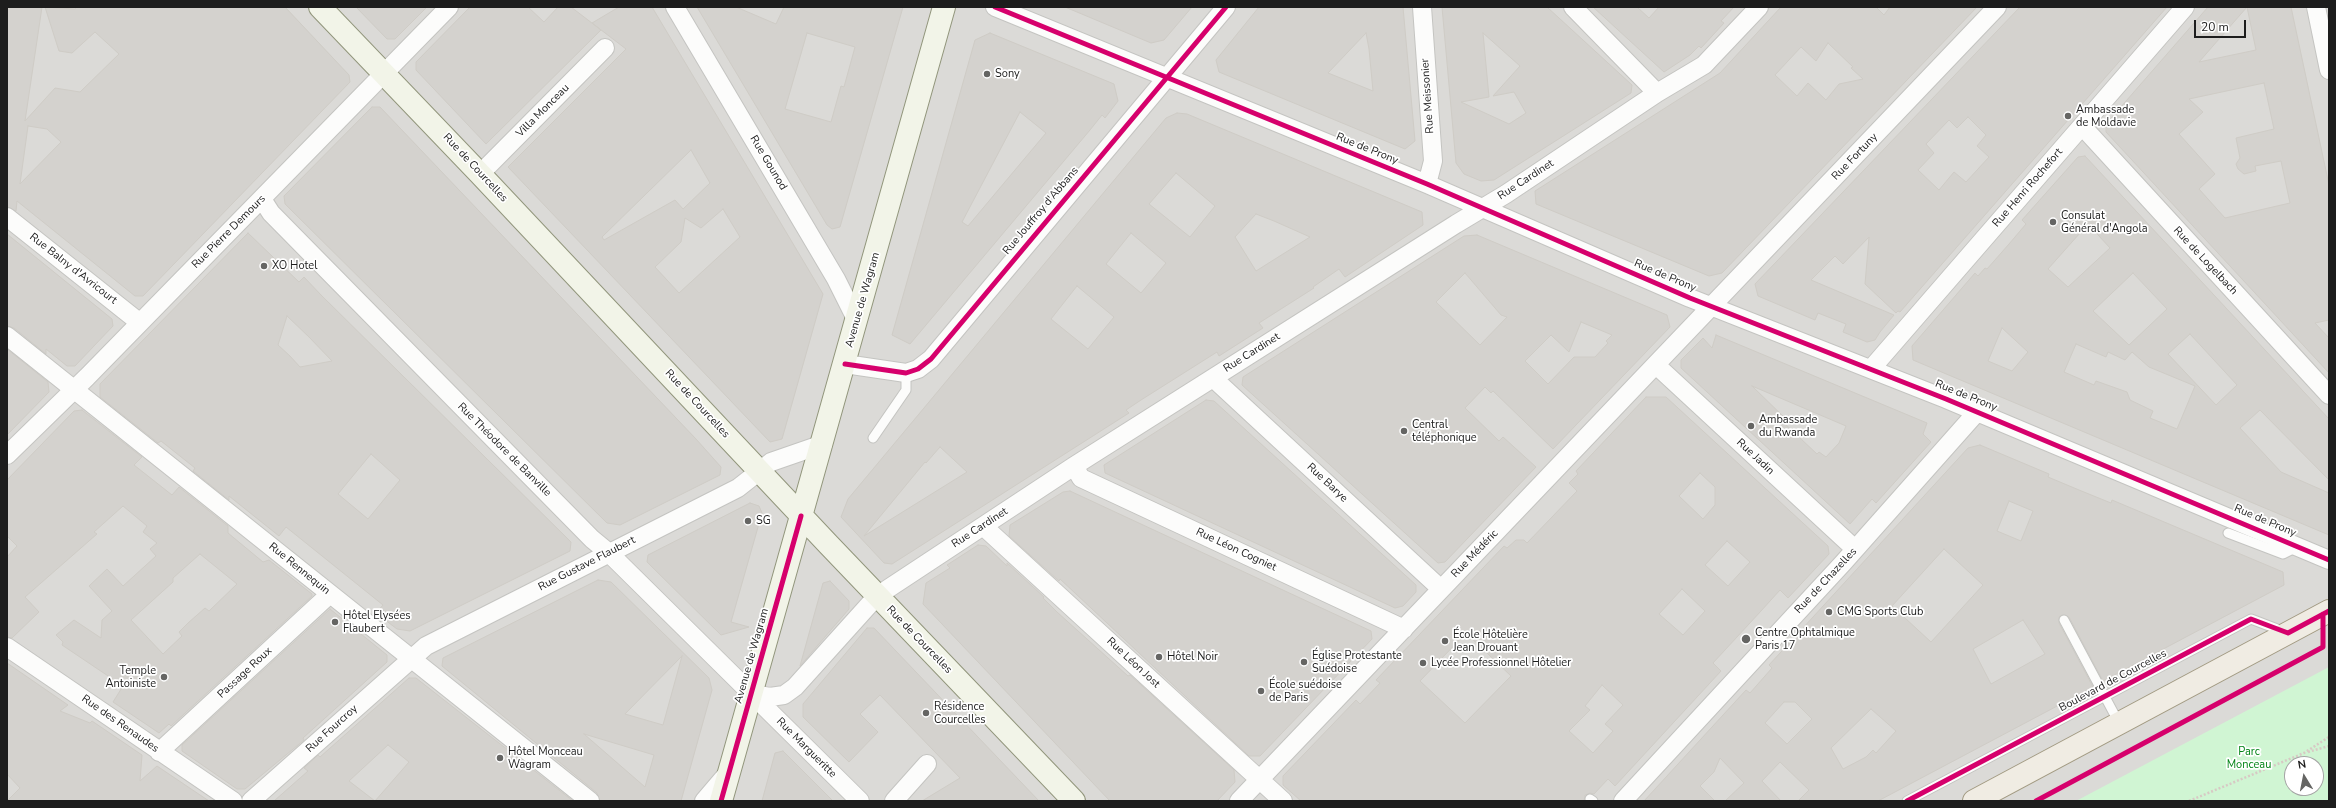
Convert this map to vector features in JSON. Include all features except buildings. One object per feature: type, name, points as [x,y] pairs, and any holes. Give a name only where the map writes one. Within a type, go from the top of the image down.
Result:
[{"type":"main road","points":[[1974,801],[2329,611]]},
{"type":"street","name":"Rue de Courcelles","points":[[320,7],[760,470],[877,596],[1074,801]]},
{"type":"street","name":"Rue Pierre Demours","points":[[7,455],[262,199],[450,7]]},
{"type":"street","name":"Rue Gounod","points":[[676,7],[836,279],[857,321]]},
{"type":"street","name":"Avenue de Wagram","points":[[721,801],[823,444],[944,7]]},
{"type":"street","name":"Rue de Prony","points":[[995,7],[1427,184],[1481,209],[1712,306],[1977,412],[2299,546],[2329,560]]},
{"type":"street","name":"Rue Jouffroy d'Abbans","points":[[906,373],[918,369],[931,359],[1166,76],[1226,7]]},
{"type":"street","name":"Rue Meissonier","points":[[1422,7],[1433,161],[1427,184]]},
{"type":"street","points":[[1573,7],[1657,93]]},
{"type":"street","name":"Rue Cardinet","points":[[752,694],[770,697],[784,695],[795,687],[877,596],[1074,466],[1506,194],[1657,93],[1704,65],[1759,7]]},
{"type":"street","name":"Rue Fortuny","points":[[1712,306],[1997,7]]},
{"type":"street","name":"Rue Henri Rochefort","points":[[1871,369],[2185,7]]},
{"type":"street","points":[[2316,7],[2329,70]]},
{"type":"street","name":"Villa Monceau","points":[[480,174],[605,48]]},
{"type":"street","name":"Rue de Logelbach","points":[[2082,126],[2329,395]]},
{"type":"street","name":"Rue Théodore de Banville","points":[[262,199],[272,214],[592,538],[752,694]]},
{"type":"street","name":"Rue Balny d'Avricourt","points":[[7,217],[139,322]]},
{"type":"street","name":"Rue Médéric","points":[[1239,801],[1712,306]]},
{"type":"street","name":"Rue Rennequin","points":[[7,336],[590,801]]},
{"type":"street","points":[[845,364],[906,373]]},
{"type":"street","name":"Rue Jadin","points":[[1656,365],[1855,549]]},
{"type":"street","name":"Rue Barye","points":[[1213,378],[1441,590]]},
{"type":"street","name":"Rue de Chazelles","points":[[1623,801],[1855,549],[1977,412]]},
{"type":"street","name":"Rue Gustave Flaubert","points":[[412,658],[426,646],[738,488],[771,462],[823,444]]},
{"type":"street","name":"Rue Léon Cogniet","points":[[1074,466],[1081,478],[1404,629]]},
{"type":"street","name":"Rue Léon Jost","points":[[984,526],[1283,801]]},
{"type":"street","name":"Passage Roux","points":[[159,752],[171,744],[330,594]]},
{"type":"street","name":"Rue des Renaudes","points":[[7,647],[233,801]]},
{"type":"street","name":"Rue Fourcroy","points":[[251,801],[412,658]]},
{"type":"street","name":"Rue Margueritte","points":[[752,694],[860,801]]},
{"type":"street","points":[[894,801],[927,764]]},
{"type":"street","points":[[704,801],[730,770]]},
{"type":"lane","points":[[873,438],[906,390],[906,373]]},
{"type":"lane","points":[[2228,533],[2283,554],[2299,546]]},
{"type":"lane","name":"Boulevard de Courcelles","points":[[1907,801],[2251,619],[2288,633]]},
{"type":"lane","points":[[2064,620],[2119,723]]},
{"type":"path","points":[[2036,801],[2324,647],[2324,636]]},
{"type":"path","points":[[2304,753],[2329,737]]},
{"type":"path","points":[[2189,801],[2304,753],[2329,746]]},
{"type":"shaded area","points":[[7,7],[2329,7],[2329,801],[7,801]]},
{"type":"green space","name":"Parc Monceau","points":[[2329,667],[2329,801],[2076,801]]},
{"type":"cycle path","points":[[995,7],[1427,184],[1690,298],[1946,399],[2329,560]]},
{"type":"cycle path","points":[[845,364],[906,373],[918,369],[931,359],[1226,7]]},
{"type":"cycle path","points":[[721,801],[801,516]]},
{"type":"cycle path","points":[[1907,801],[2251,619],[2288,633],[2329,611]]},
{"type":"cycle path","points":[[2036,801],[2323,647],[2323,614]]},
{"type":"place","name":"Sony","points":[[987,74]]},
{"type":"place","name":"Ambassade de Moldavie","points":[[2068,116]]},
{"type":"place","name":"Consulat Général d'Angola","points":[[2053,222]]},
{"type":"place","name":"XO Hotel","points":[[264,266]]},
{"type":"place","name":"Ambassade du Rwanda","points":[[1751,426]]},
{"type":"place","name":"Central téléphonique","points":[[1404,431]]},
{"type":"place","name":"SG","points":[[748,521]]},
{"type":"place","name":"CMG Sports Club","points":[[1829,612]]},
{"type":"place","name":"Hôtel Elysées Flaubert","points":[[335,622]]},
{"type":"place","name":"Centre Ophtalmique Paris 17","points":[[1746,639]]},
{"type":"place","name":"École Hôtelière Jean Drouant","points":[[1445,641]]},
{"type":"place","name":"Hôtel Noir","points":[[1159,657]]},
{"type":"place","name":"Église Protestante Suédoise","points":[[1304,662]]},
{"type":"place","name":"Lycée Professionnel Hôtelier","points":[[1423,663]]},
{"type":"place","name":"Temple Antoiniste","points":[[164,677]]},
{"type":"place","name":"École suédoise de Paris","points":[[1261,691]]},
{"type":"place","name":"Résidence Courcelles","points":[[926,713]]},
{"type":"place","name":"Hôtel Monceau Wagram","points":[[500,758]]}]
